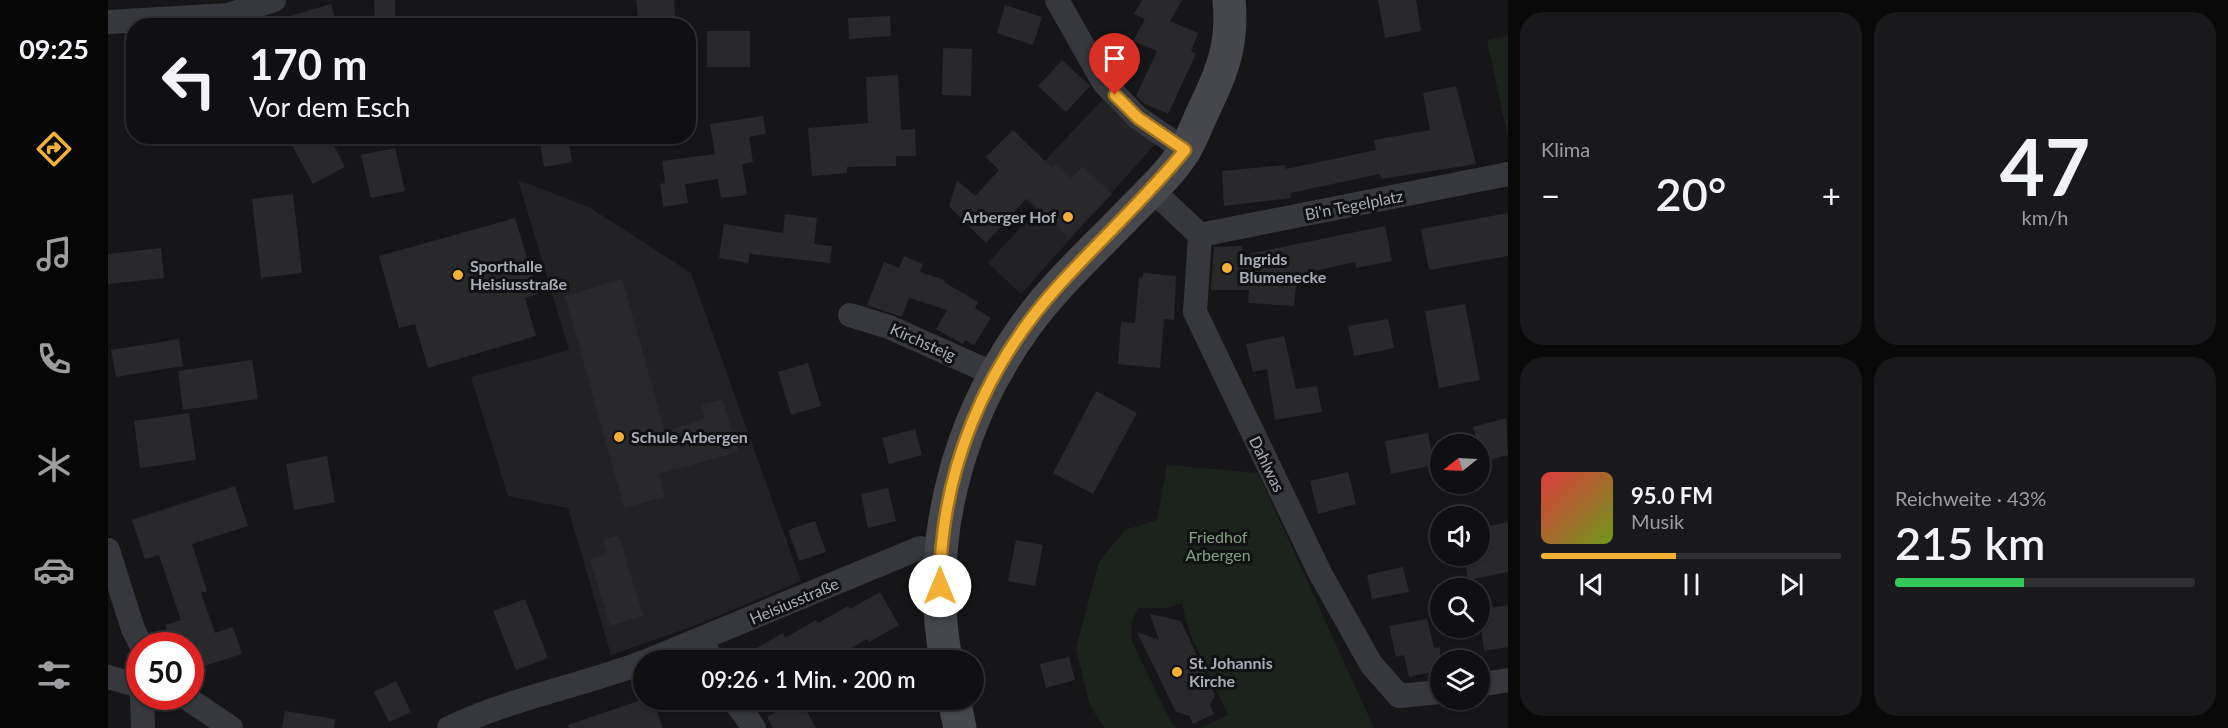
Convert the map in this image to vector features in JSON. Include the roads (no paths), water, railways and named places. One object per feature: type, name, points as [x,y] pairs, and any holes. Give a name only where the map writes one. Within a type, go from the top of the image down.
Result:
[{"type":"main road","points":[[945,650],[940,603],[940,551],[958,460],[974,415],[994,374],[1024,327],[1060,284],[1152,190],[1185,150],[1224,68],[1231,21],[1229,0]]},
{"type":"main road","points":[[956,710],[960,728]]},
{"type":"street","points":[[193,18],[228,15],[274,0]]},
{"type":"street","points":[[1057,0],[1104,83],[1138,118],[1185,150]]},
{"type":"street","points":[[108,22],[126,21]]},
{"type":"street","name":"Bi'n Tegelplatz","points":[[1200,235],[1508,174]]},
{"type":"street","points":[[1152,190],[1200,235]]},
{"type":"street","name":"Dahlwas","points":[[1200,235],[1195,312],[1320,573],[1371,664],[1386,684],[1399,696],[1430,693]]},
{"type":"street","name":"Kirchsteig","points":[[850,315],[890,327],[994,374]]},
{"type":"street","name":"Heisiusstraße","points":[[707,650],[920,548],[940,551]]},
{"type":"street","points":[[108,550],[134,632]]},
{"type":"street","points":[[449,728],[470,718],[633,666]]},
{"type":"street","points":[[108,677],[126,682]]},
{"type":"street","points":[[1490,683],[1508,680]]},
{"type":"street","points":[[142,710],[143,728]]},
{"type":"street","points":[[204,710],[231,728]]},
{"type":"street","points":[[741,710],[754,728]]},
{"type":"place","name":"Arberger Hof","points":[[1068,217]]},
{"type":"place","name":"Ingrids Blumenecke","points":[[1227,268]]},
{"type":"place","name":"Sporthalle Heisiusstraße","points":[[458,275]]},
{"type":"place","name":"Schule Arbergen","points":[[619,437]]},
{"type":"place","name":"St. Johannis Kirche","points":[[1177,672]]},
{"type":"park label","name":"Friedhof Arbergen","points":[[1218,546]]}]
